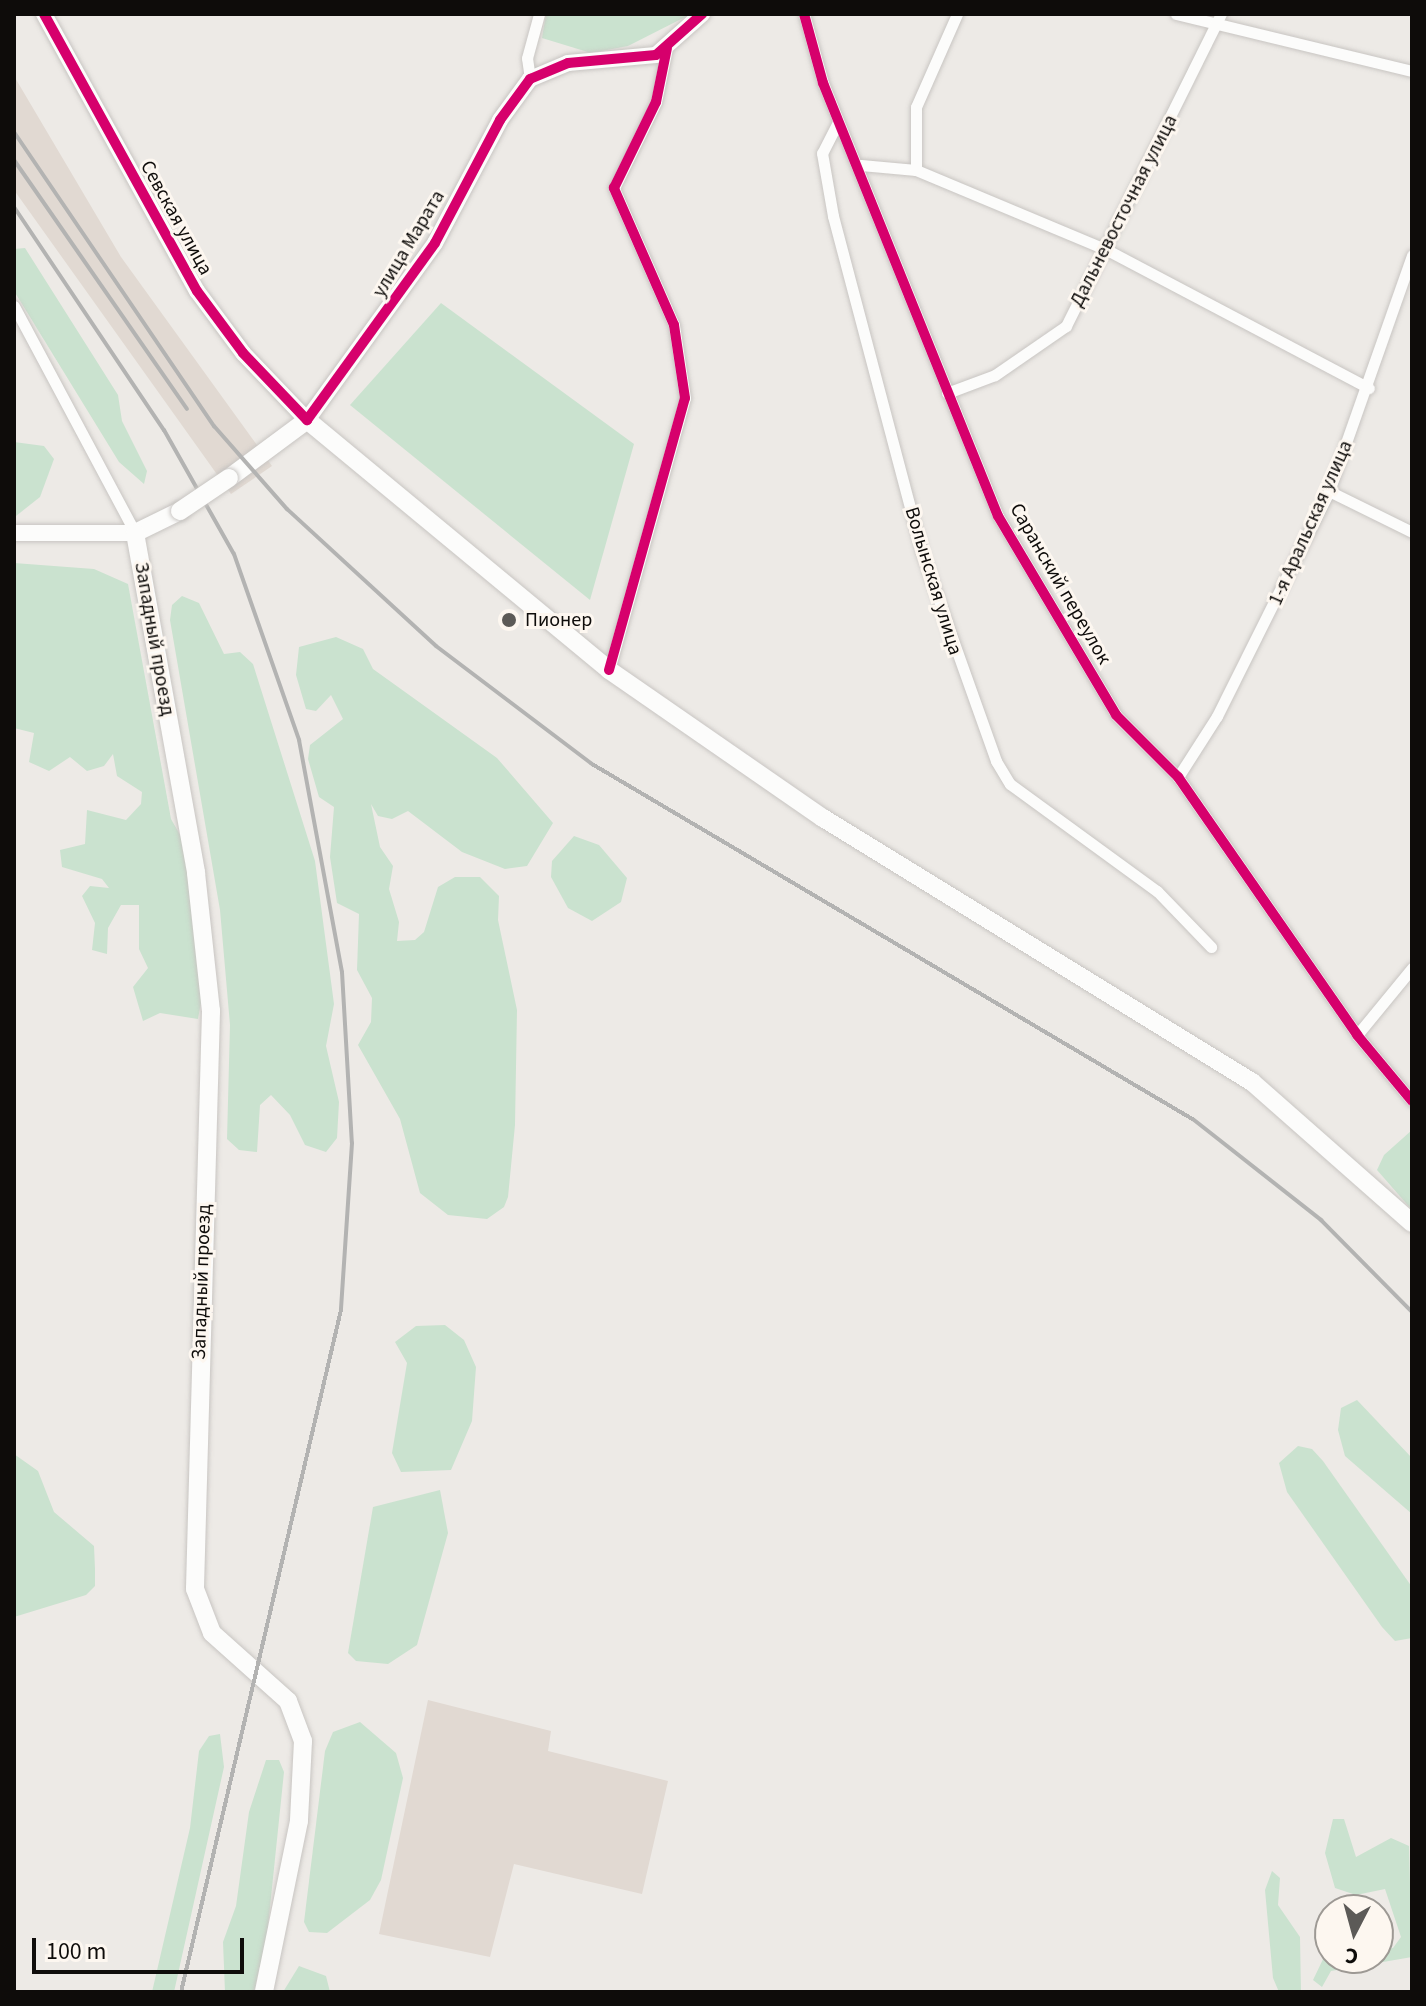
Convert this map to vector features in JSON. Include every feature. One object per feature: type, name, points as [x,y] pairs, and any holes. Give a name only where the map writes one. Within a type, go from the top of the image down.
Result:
[{"type":"main road","points":[[135,533],[180,511],[307,420],[609,670],[823,818],[1252,1082],[1412,1223]]},
{"type":"main road","name":"Западный проезд","points":[[135,533],[196,873],[211,1011],[195,1589],[212,1633],[288,1701],[303,1741],[297,1835],[264,1992]]},
{"type":"street","name":"Севская улица","points":[[44,14],[204,302],[307,420]]},
{"type":"street","points":[[539,14],[527,58],[530,79],[568,63],[637,60],[667,48],[702,14]]},
{"type":"street","name":"Саранский переулок","points":[[804,14],[838,122],[861,165],[947,393],[998,516],[1116,715],[1178,777],[1357,1035],[1412,1101]]},
{"type":"street","points":[[916,170],[916,107],[957,14]]},
{"type":"street","points":[[1176,14],[1219,19],[1412,71]]},
{"type":"street","name":"Дальневосточная улица","points":[[947,393],[995,375],[1066,326],[1107,250],[1219,19]]},
{"type":"street","points":[[609,670],[685,398],[674,325],[614,188],[656,102],[667,48]]},
{"type":"street","name":"улица Марата","points":[[307,420],[427,255],[500,120],[530,79]]},
{"type":"street","name":"Волынская улица","points":[[838,122],[822,153],[833,216],[922,553],[996,761],[1010,784],[1146,881],[1211,947]]},
{"type":"street","points":[[861,165],[916,170],[1107,250],[1369,388]]},
{"type":"street","name":"1-я Аральская улица","points":[[1178,777],[1223,704],[1329,491],[1369,388],[1412,255]]},
{"type":"street","points":[[14,306],[135,533],[14,533]]},
{"type":"street","points":[[1329,491],[1412,532]]},
{"type":"street","points":[[1357,1035],[1412,968]]},
{"type":"shaded area","points":[[14,76],[121,257],[272,466],[231,494],[14,190]]},
{"type":"shaded area","points":[[428,1700],[551,1731],[548,1751],[668,1781],[642,1894],[514,1864],[490,1957],[379,1934]]},
{"type":"green space","points":[[546,14],[691,14],[628,46],[591,53],[542,38]]},
{"type":"green space","points":[[25,248],[118,395],[122,421],[147,471],[144,484],[119,462],[14,291],[14,249]]},
{"type":"green space","points":[[441,303],[634,444],[590,600],[350,405]]},
{"type":"green space","points":[[14,442],[44,446],[54,459],[40,497],[16,516]]},
{"type":"green space","points":[[14,563],[94,569],[128,584],[171,819],[183,840],[203,991],[198,1019],[160,1013],[143,1021],[133,987],[148,968],[139,949],[139,905],[121,905],[108,928],[107,954],[92,950],[95,923],[82,896],[90,886],[109,888],[102,879],[62,867],[60,850],[85,844],[87,810],[126,820],[141,804],[142,792],[117,776],[113,754],[104,766],[87,771],[70,757],[49,771],[29,762],[34,733],[14,728]]},
{"type":"green space","points":[[182,596],[199,603],[224,654],[240,652],[253,664],[315,861],[334,1004],[326,1046],[339,1102],[337,1138],[326,1152],[305,1145],[290,1115],[271,1095],[260,1105],[257,1152],[239,1150],[227,1139],[230,1025],[220,910],[170,620],[172,605]]},
{"type":"green space","points":[[336,637],[363,649],[373,669],[497,758],[553,823],[527,866],[505,869],[462,852],[408,811],[392,819],[378,816],[371,804],[380,847],[393,866],[389,889],[399,922],[397,941],[415,940],[424,932],[438,887],[455,877],[480,877],[499,896],[498,920],[517,1010],[515,1125],[508,1197],[504,1207],[487,1219],[448,1215],[420,1193],[400,1119],[358,1045],[371,1022],[372,998],[357,970],[359,914],[337,903],[330,857],[334,807],[319,797],[308,759],[310,745],[343,719],[331,695],[316,711],[306,709],[296,675],[299,647]]},
{"type":"green space","points":[[574,836],[599,845],[627,878],[621,902],[592,921],[568,908],[551,877],[552,861]]},
{"type":"green space","points":[[1412,1130],[1412,1210],[1377,1170],[1384,1155]]},
{"type":"green space","points":[[445,1325],[464,1340],[476,1367],[472,1421],[451,1470],[401,1472],[392,1453],[407,1363],[395,1342],[416,1326]]},
{"type":"green space","points":[[1357,1400],[1412,1458],[1412,1514],[1345,1456],[1338,1430],[1341,1408]]},
{"type":"green space","points":[[1298,1446],[1312,1449],[1323,1461],[1412,1587],[1412,1638],[1395,1641],[1382,1627],[1287,1492],[1279,1463]]},
{"type":"green space","points":[[14,1454],[38,1471],[54,1512],[94,1546],[95,1586],[86,1595],[14,1617]]},
{"type":"green space","points":[[440,1490],[448,1533],[417,1645],[388,1664],[356,1661],[348,1653],[373,1507]]},
{"type":"green space","points":[[360,1722],[396,1753],[403,1778],[381,1880],[370,1900],[327,1933],[309,1932],[304,1922],[325,1751],[333,1732]]},
{"type":"green space","points":[[220,1734],[224,1767],[174,1992],[152,1992],[190,1828],[199,1751],[209,1736]]},
{"type":"green space","points":[[266,1760],[279,1760],[284,1772],[267,1936],[254,1992],[225,1992],[223,1942],[236,1906],[249,1812]]},
{"type":"green space","points":[[1333,1819],[1344,1819],[1356,1857],[1391,1838],[1409,1846],[1412,1957],[1394,1960],[1394,1947],[1401,1937],[1394,1916],[1394,1894],[1387,1894],[1385,1889],[1353,1894],[1335,1888],[1325,1853]]},
{"type":"green space","points":[[1272,1871],[1280,1878],[1278,1905],[1300,1937],[1301,1992],[1279,1992],[1273,1978],[1265,1890]]},
{"type":"green space","points":[[299,1966],[326,1976],[330,1992],[283,1992]]},
{"type":"green space","points":[[1316,1974],[1329,1974],[1322,1987],[1313,1980]]},
{"type":"railway","points":[[14,132],[214,426],[287,509],[436,646],[592,764],[1194,1120],[1321,1220],[1412,1312]]},
{"type":"railway","points":[[14,160],[187,409]]},
{"type":"railway","points":[[14,207],[164,430],[234,554],[299,740],[342,972],[352,1143],[341,1310],[181,1992]]},
{"type":"cycle path","points":[[44,14],[197,291],[243,353],[307,420],[435,243],[500,120],[530,79],[568,63],[656,55],[702,14]]},
{"type":"cycle path","points":[[804,14],[823,83],[998,516],[1116,715],[1178,777],[1357,1035],[1412,1101]]},
{"type":"cycle path","points":[[609,670],[685,398],[674,325],[614,188],[656,102],[667,48]]},
{"type":"place","name":"Пионер","points":[[509,620]]}]
